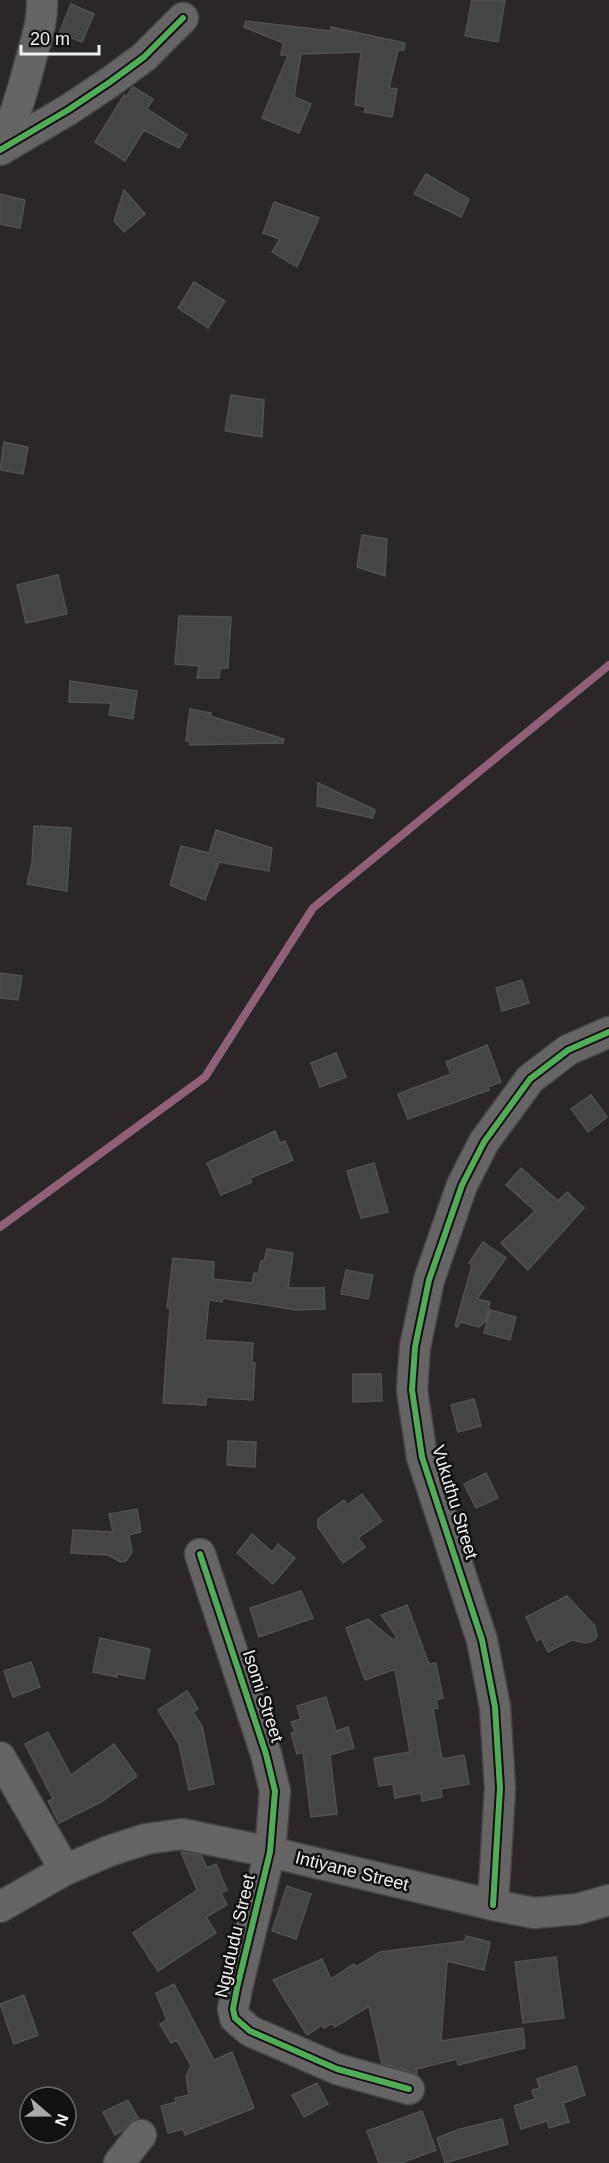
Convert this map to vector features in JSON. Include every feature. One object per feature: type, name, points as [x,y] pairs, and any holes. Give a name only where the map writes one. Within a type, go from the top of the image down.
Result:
[{"type":"street","points":[[1,149],[19,106],[43,11],[42,0]]},
{"type":"street","points":[[1,149],[68,110],[110,82],[144,57],[183,18]]},
{"type":"street","name":"Vukuthu Street","points":[[493,1905],[500,1788],[495,1707],[482,1640],[422,1457],[412,1390],[415,1347],[429,1280],[462,1185],[484,1142],[530,1079],[568,1050],[609,1032]]},
{"type":"street","name":"Isomi Street","points":[[200,1554],[266,1754],[275,1791],[270,1852]]},
{"type":"street","points":[[0,1757],[65,1870]]},
{"type":"street","name":"Intiyane Street","points":[[0,1907],[65,1870],[109,1851],[146,1839],[182,1834],[534,1913],[578,1910],[609,1900]]},
{"type":"street","name":"Ngududu Street","points":[[270,1852],[237,1988],[233,2009],[235,2018],[250,2031],[338,2069],[409,2089]]},
{"type":"street","points":[[119,2163],[141,2135]]},
{"type":"building","points":[[472,0],[505,0],[498,42],[465,36]]},
{"type":"building","points":[[71,4],[94,14],[82,42],[59,33]]},
{"type":"building","points":[[246,21],[331,31],[331,27],[405,43],[404,50],[398,50],[389,88],[397,89],[392,117],[364,112],[366,107],[355,105],[361,52],[301,54],[294,97],[311,104],[299,133],[262,118],[288,55],[281,55],[283,43],[244,27]]},
{"type":"building","points":[[133,87],[153,99],[147,109],[187,135],[179,148],[144,130],[125,161],[95,142],[124,95],[126,97]]},
{"type":"building","points":[[426,174],[469,199],[461,217],[414,194]]},
{"type":"building","points":[[124,190],[145,214],[124,232],[114,221]]},
{"type":"building","points":[[0,194],[25,200],[20,228],[0,224]]},
{"type":"building","points":[[274,202],[319,218],[297,267],[272,252],[280,239],[263,233]]},
{"type":"building","points":[[194,282],[225,301],[208,328],[178,308]]},
{"type":"building","points":[[231,395],[264,400],[262,437],[225,431]]},
{"type":"building","points":[[4,442],[28,447],[23,474],[0,470]]},
{"type":"building","points":[[362,535],[387,539],[385,576],[357,567]]},
{"type":"building","points":[[58,575],[67,614],[26,623],[17,585]]},
{"type":"building","points":[[179,616],[231,617],[228,668],[220,668],[219,678],[197,678],[199,666],[175,664]]},
{"type":"building","points":[[70,681],[137,691],[133,719],[109,715],[111,703],[69,702]]},
{"type":"building","points":[[190,709],[211,713],[210,716],[284,739],[283,743],[190,745],[190,742],[186,741]]},
{"type":"building","points":[[318,783],[375,810],[373,818],[317,806]]},
{"type":"building","points":[[34,826],[71,828],[67,891],[27,884],[32,863]]},
{"type":"building","points":[[216,830],[272,848],[269,871],[219,862],[205,900],[170,885],[181,846],[209,853]]},
{"type":"building","points":[[0,973],[22,976],[18,1000],[0,998]]},
{"type":"building","points":[[522,980],[529,1003],[502,1011],[496,988]]},
{"type":"building","points":[[487,1045],[501,1082],[488,1087],[489,1090],[408,1119],[398,1094],[451,1074],[446,1062]]},
{"type":"building","points":[[336,1053],[346,1077],[320,1087],[311,1063]]},
{"type":"building","points":[[591,1095],[607,1117],[588,1132],[571,1109]]},
{"type":"building","points":[[275,1131],[280,1143],[285,1141],[293,1160],[250,1178],[252,1182],[221,1195],[207,1163]]},
{"type":"building","points":[[374,1163],[388,1212],[361,1218],[347,1171]]},
{"type":"building","points":[[521,1168],[558,1201],[567,1192],[584,1208],[528,1270],[501,1243],[535,1211],[506,1185]]},
{"type":"building","points":[[483,1242],[506,1258],[477,1299],[490,1302],[486,1321],[479,1327],[461,1322],[457,1327],[455,1326],[472,1265],[469,1263]]},
{"type":"building","points":[[267,1249],[293,1253],[288,1288],[324,1288],[325,1309],[296,1310],[223,1298],[222,1302],[209,1300],[205,1340],[253,1343],[252,1363],[255,1363],[253,1400],[206,1397],[206,1405],[163,1403],[170,1308],[167,1308],[173,1258],[214,1262],[213,1279],[252,1283],[254,1273],[258,1274]]},
{"type":"building","points":[[346,1270],[373,1275],[368,1299],[341,1294]]},
{"type":"building","points":[[490,1310],[516,1317],[510,1340],[484,1333]]},
{"type":"building","points":[[353,1374],[381,1374],[382,1401],[353,1402]]},
{"type":"building","points":[[474,1399],[481,1426],[458,1432],[451,1405]]},
{"type":"building","points":[[228,1441],[256,1442],[255,1467],[227,1465]]},
{"type":"building","points":[[486,1473],[498,1498],[476,1508],[464,1484]]},
{"type":"building","points":[[362,1494],[382,1521],[358,1538],[365,1547],[343,1563],[318,1527],[318,1519],[344,1500],[347,1505]]},
{"type":"building","points":[[137,1509],[141,1532],[129,1535],[132,1552],[126,1561],[120,1562],[109,1555],[71,1553],[73,1530],[113,1532],[109,1514]]},
{"type":"building","points":[[252,1534],[272,1552],[278,1544],[295,1558],[273,1584],[237,1553]]},
{"type":"building","points":[[301,1591],[313,1618],[259,1637],[250,1608]]},
{"type":"building","points":[[567,1596],[595,1626],[597,1637],[586,1643],[572,1640],[548,1652],[541,1638],[537,1641],[526,1617]]},
{"type":"building","points":[[407,1605],[429,1664],[436,1663],[443,1698],[436,1700],[438,1708],[433,1709],[442,1759],[464,1755],[469,1784],[441,1789],[442,1797],[422,1801],[421,1793],[395,1798],[393,1784],[379,1786],[374,1758],[410,1752],[395,1669],[365,1680],[346,1628],[368,1619],[393,1640],[397,1637],[381,1615]]},
{"type":"building","points":[[100,1638],[150,1649],[144,1679],[93,1672]]},
{"type":"building","points":[[31,1662],[40,1687],[13,1697],[4,1671]]},
{"type":"building","points":[[187,1691],[198,1709],[193,1712],[202,1726],[214,1784],[189,1790],[179,1744],[158,1710]]},
{"type":"building","points":[[326,1697],[336,1731],[348,1727],[354,1748],[330,1755],[337,1814],[311,1817],[303,1752],[297,1754],[291,1733],[295,1732],[291,1722],[301,1719],[297,1706]]},
{"type":"building","points":[[48,1732],[71,1775],[114,1744],[137,1776],[101,1802],[59,1823],[48,1801],[53,1799],[25,1744]]},
{"type":"building","points":[[181,1852],[201,1855],[207,1868],[216,1864],[227,1890],[221,1893],[227,1905],[206,1917],[216,1933],[158,1971],[133,1933],[197,1890]]},
{"type":"building","points":[[287,1886],[311,1894],[296,1939],[272,1931]]},
{"type":"building","points":[[466,1936],[490,1942],[484,1970],[447,1961],[441,2041],[523,2028],[525,2048],[458,2065],[457,2059],[416,2069],[417,2074],[382,2064],[369,2006],[335,2027],[332,2023],[324,2028],[322,2025],[307,2035],[273,1980],[322,1959],[331,1979],[354,1964],[356,1967],[380,1952],[465,1941]]},
{"type":"building","points":[[556,1957],[564,2018],[523,2023],[515,1962]]},
{"type":"building","points":[[174,1984],[214,2060],[232,2052],[254,2108],[185,2135],[183,2129],[168,2133],[161,2106],[176,2102],[175,2098],[189,2095],[186,2076],[191,2066],[177,2040],[171,2043],[160,2024],[167,2020],[156,1993]]},
{"type":"building","points":[[24,1995],[38,2035],[14,2044],[0,2004]]},
{"type":"building","points":[[576,2066],[585,2095],[563,2103],[569,2122],[549,2128],[547,2121],[521,2129],[514,2106],[535,2099],[532,2090],[540,2088],[537,2079]]},
{"type":"building","points":[[317,2083],[328,2104],[304,2117],[292,2095]]},
{"type":"building","points":[[128,2100],[138,2118],[115,2135],[103,2112]]},
{"type":"building","points":[[422,2111],[436,2150],[401,2163],[379,2163],[367,2131]]},
{"type":"building","points":[[502,2119],[508,2144],[445,2163],[437,2138],[460,2129]]},
{"type":"waterway","points":[[0,1227],[205,1077],[313,908],[609,665]]},
{"type":"cycle path","points":[[0,150],[110,82],[144,57],[183,18]]},
{"type":"cycle path","points":[[493,1905],[500,1788],[495,1707],[482,1640],[422,1457],[412,1390],[415,1347],[429,1280],[462,1185],[484,1142],[530,1079],[568,1050],[609,1032]]},
{"type":"cycle path","points":[[200,1554],[266,1754],[275,1791],[270,1852],[237,1988],[233,2009],[235,2018],[250,2031],[337,2069],[409,2089]]}]
